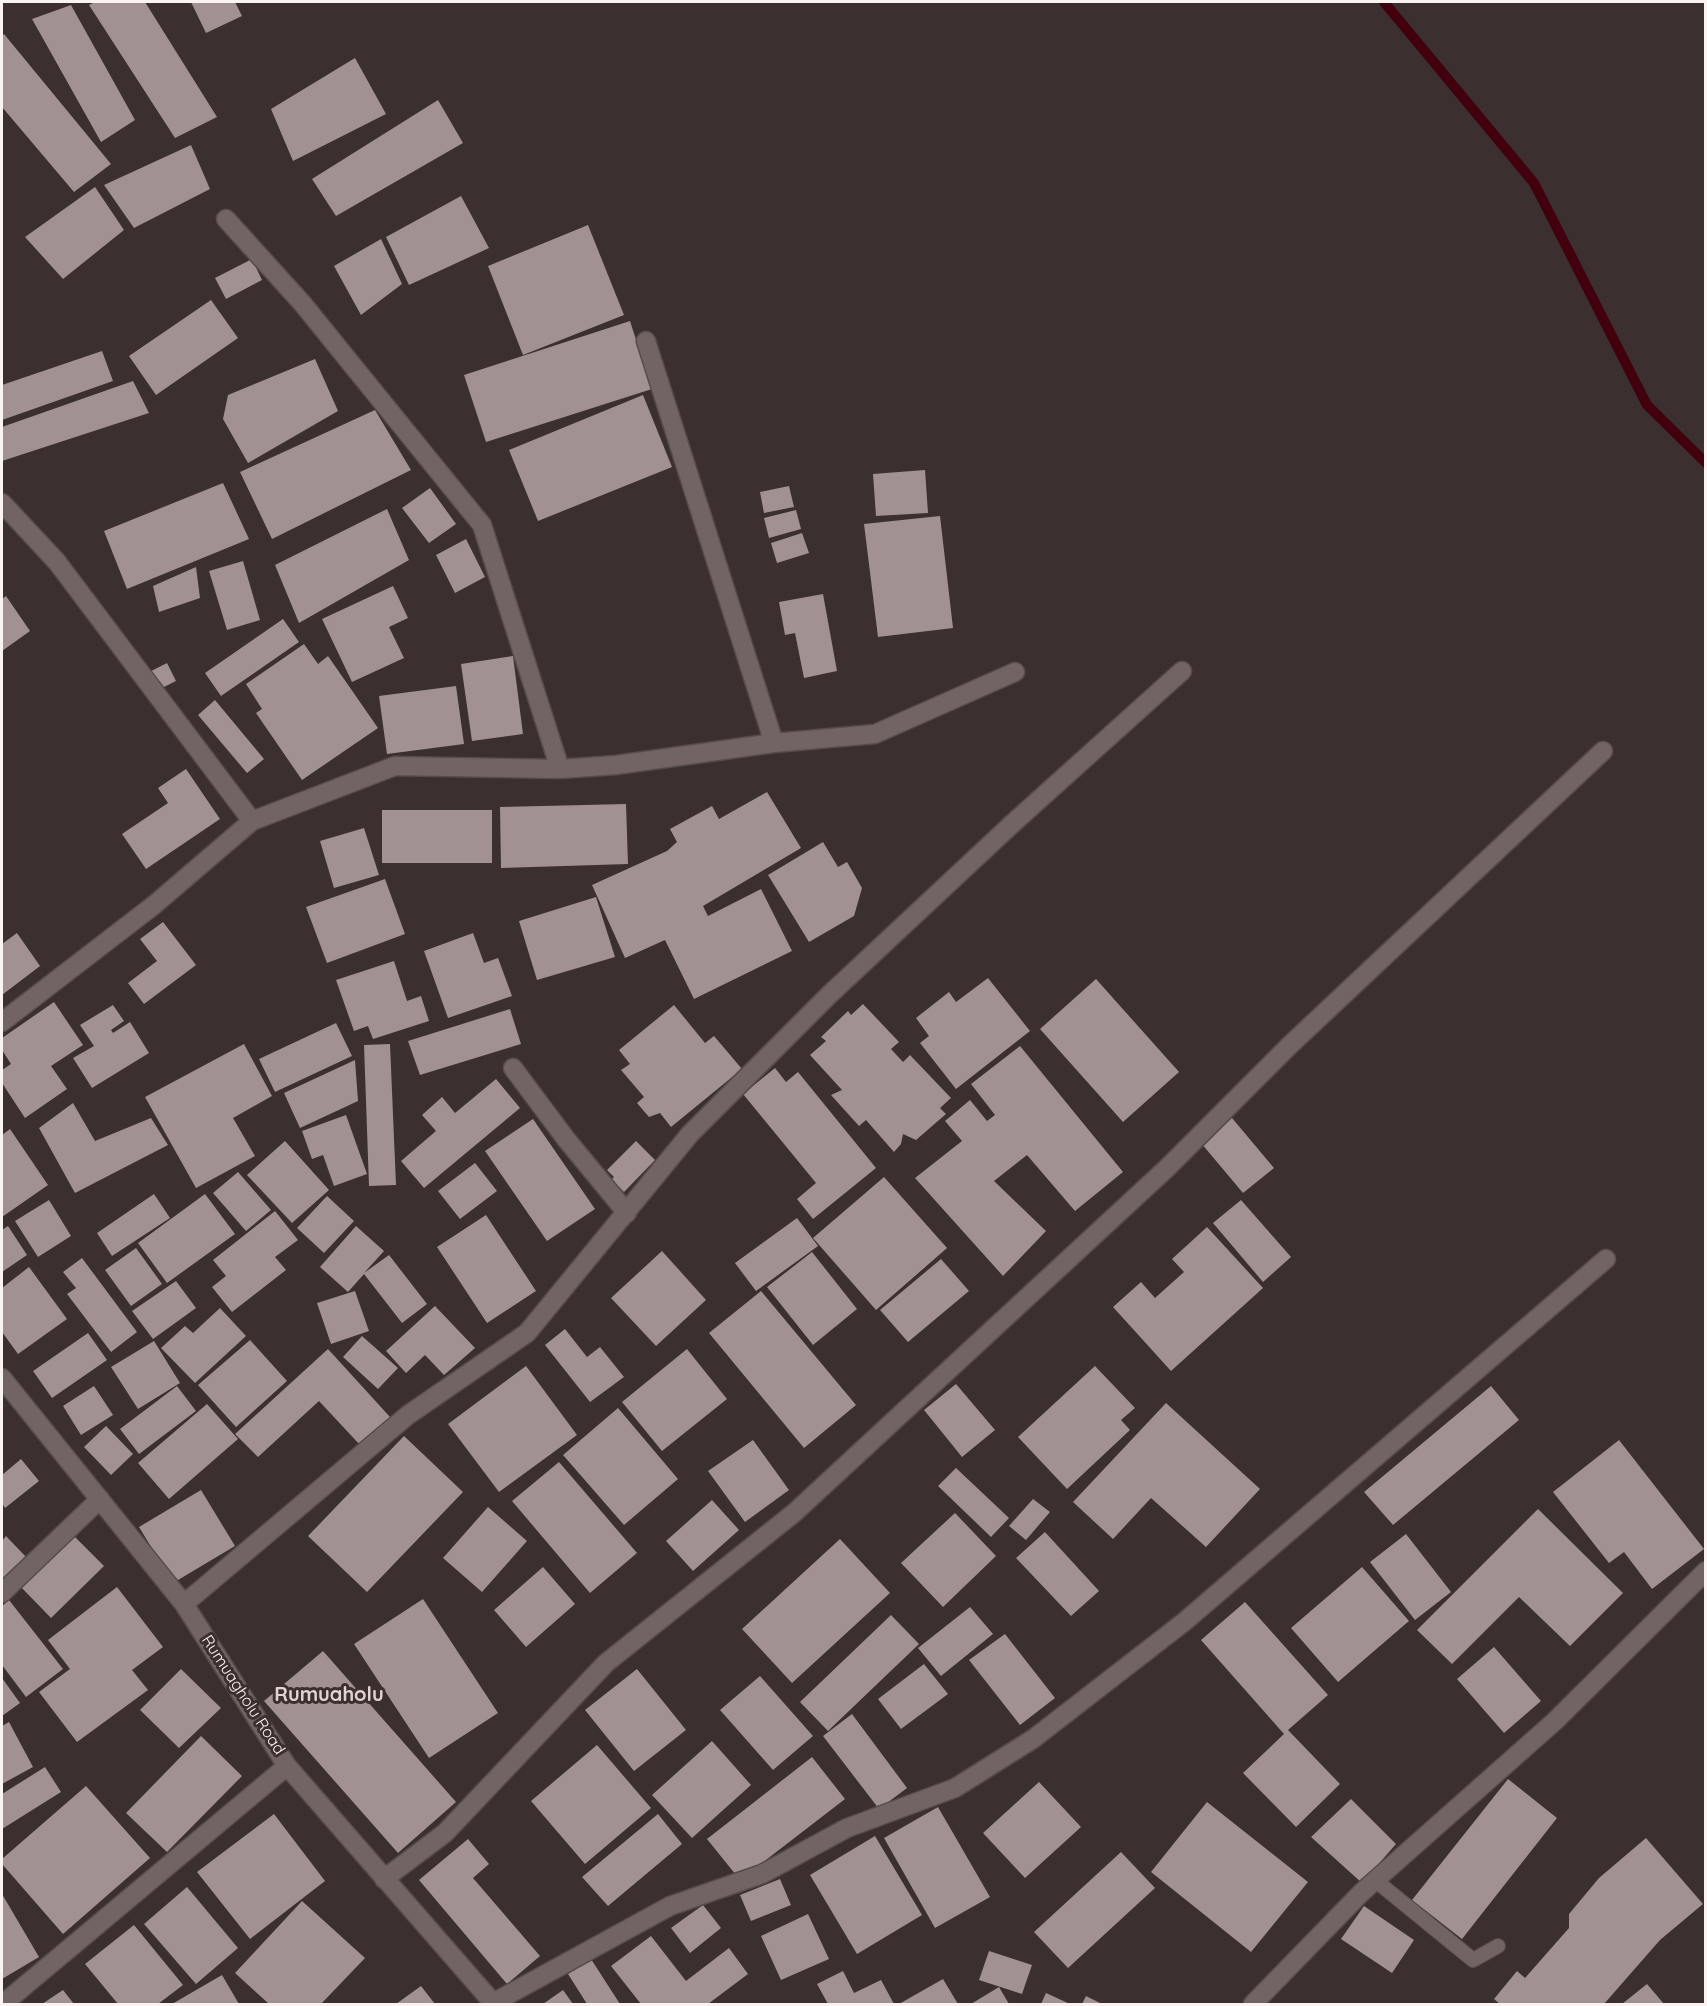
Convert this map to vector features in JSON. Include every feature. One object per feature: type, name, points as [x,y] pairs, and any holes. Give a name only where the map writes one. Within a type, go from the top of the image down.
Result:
[{"type":"street","points":[[226,219],[302,303],[482,525],[560,769]]},
{"type":"street","points":[[646,341],[774,743]]},
{"type":"street","points":[[2,503],[57,562],[252,821]]},
{"type":"street","points":[[184,1604],[408,1416],[527,1333],[690,1134],[829,995],[1012,824],[1182,671]]},
{"type":"street","points":[[2,1023],[154,905],[252,821],[395,766],[560,769],[616,765],[774,743],[875,734],[1015,672]]},
{"type":"street","points":[[384,1879],[445,1833],[606,1663],[794,1513],[1167,1168],[1290,1045],[1603,751]]},
{"type":"street","points":[[513,1068],[566,1139],[627,1213]]},
{"type":"street","points":[[494,2004],[670,1906],[762,1874],[847,1828],[955,1788],[1033,1739],[1184,1622],[1606,1258]]},
{"type":"street","name":"Rumuagholu Road","points":[[4,1386],[184,1604],[287,1766],[494,2004]]},
{"type":"street","points":[[2,1593],[99,1499]]},
{"type":"street","points":[[1253,2004],[1376,1880],[1555,1721],[1706,1570]]},
{"type":"street","points":[[3,2004],[287,1766]]},
{"type":"lane","points":[[1376,1880],[1473,1960],[1498,1946]]},
{"type":"building","points":[[95,2],[145,2],[217,117],[175,138],[89,5]]},
{"type":"building","points":[[191,2],[235,2],[242,16],[206,33]]},
{"type":"building","points":[[71,5],[135,120],[101,142],[32,19]]},
{"type":"building","points":[[4,34],[111,164],[74,192],[2,107],[2,36]]},
{"type":"building","points":[[355,58],[386,114],[293,161],[271,109]]},
{"type":"building","points":[[438,100],[463,143],[336,216],[312,179]]},
{"type":"building","points":[[191,145],[210,189],[134,228],[104,185]]},
{"type":"building","points":[[95,187],[124,230],[63,279],[25,237]]},
{"type":"building","points":[[461,196],[489,248],[409,285],[386,237]]},
{"type":"building","points":[[588,225],[624,315],[523,355],[488,266]]},
{"type":"building","points":[[381,239],[402,284],[361,315],[334,266]]},
{"type":"building","points":[[252,259],[262,280],[226,299],[215,278]]},
{"type":"building","points":[[211,300],[238,338],[156,395],[129,356]]},
{"type":"building","points":[[630,321],[652,389],[486,442],[464,375]]},
{"type":"building","points":[[102,351],[113,381],[2,420],[2,385]]},
{"type":"building","points":[[315,359],[338,411],[248,463],[223,419],[228,395]]},
{"type":"building","points":[[133,381],[149,413],[2,461],[2,427]]},
{"type":"building","points":[[643,395],[672,467],[538,521],[509,450]]},
{"type":"building","points":[[375,410],[411,470],[272,539],[240,472]]},
{"type":"building","points":[[925,470],[928,513],[876,516],[873,474]]},
{"type":"building","points":[[223,483],[249,539],[127,589],[104,531]]},
{"type":"building","points":[[789,486],[794,507],[764,513],[760,492]]},
{"type":"building","points":[[430,488],[456,524],[429,543],[402,508]]},
{"type":"building","points":[[387,509],[409,560],[299,623],[275,565]]},
{"type":"building","points":[[796,510],[801,529],[769,538],[764,518]]},
{"type":"building","points":[[940,516],[953,628],[878,637],[864,524]]},
{"type":"building","points":[[802,533],[809,553],[777,563],[771,543]]},
{"type":"building","points":[[466,539],[485,577],[455,593],[436,555]]},
{"type":"building","points":[[243,561],[260,620],[227,630],[209,571]]},
{"type":"building","points":[[196,567],[200,598],[159,612],[153,586]]},
{"type":"building","points":[[393,586],[408,618],[389,627],[404,658],[352,682],[322,619]]},
{"type":"building","points":[[823,594],[837,671],[804,678],[795,633],[785,635],[779,602]]},
{"type":"building","points":[[6,596],[30,631],[2,651],[2,599]]},
{"type":"building","points":[[283,619],[299,642],[221,696],[205,673]]},
{"type":"building","points":[[304,644],[318,664],[328,656],[378,728],[302,780],[256,713],[262,709],[246,684]]},
{"type":"building","points":[[513,656],[523,734],[472,741],[461,664]]},
{"type":"building","points":[[167,663],[176,681],[158,690],[149,672]]},
{"type":"building","points":[[456,686],[464,744],[387,754],[379,696]]},
{"type":"building","points":[[215,700],[264,759],[247,773],[198,715]]},
{"type":"building","points":[[186,769],[220,819],[146,869],[122,834],[168,803],[158,788]]},
{"type":"building","points":[[767,792],[801,848],[703,906],[708,916],[761,889],[792,951],[694,999],[665,940],[625,958],[592,885],[667,851],[677,842],[670,829],[712,806],[719,819]]},
{"type":"building","points":[[626,804],[628,864],[501,868],[500,807]]},
{"type":"building","points":[[382,810],[492,810],[492,863],[382,863]]},
{"type":"building","points":[[364,828],[379,875],[334,888],[320,841]]},
{"type":"building","points":[[823,842],[838,867],[847,862],[862,888],[854,916],[809,942],[768,875]]},
{"type":"building","points":[[385,879],[405,934],[327,963],[306,907]]},
{"type":"building","points":[[596,897],[615,957],[537,980],[519,921]]},
{"type":"building","points":[[163,922],[196,965],[144,1004],[128,983],[157,961],[140,939]]},
{"type":"building","points":[[17,933],[40,966],[2,995],[2,944]]},
{"type":"building","points":[[473,933],[484,963],[498,958],[512,996],[448,1018],[424,951]]},
{"type":"building","points":[[394,961],[407,1001],[421,996],[429,1021],[373,1039],[368,1026],[354,1031],[336,980]]},
{"type":"building","points":[[988,978],[1030,1031],[956,1089],[920,1043],[929,1036],[916,1018],[949,992],[956,1002]]},
{"type":"building","points":[[1096,979],[1179,1072],[1123,1122],[1040,1029]]},
{"type":"building","points":[[54,1002],[83,1045],[51,1066],[67,1089],[25,1118],[2,1083],[2,1070],[11,1064],[2,1050],[2,1038]]},
{"type":"building","points":[[863,1004],[899,1042],[891,1049],[903,1062],[910,1055],[951,1098],[940,1108],[946,1114],[916,1140],[903,1134],[901,1144],[894,1152],[866,1120],[859,1126],[831,1095],[842,1090],[810,1055],[826,1041],[821,1037],[848,1011],[851,1015]]},
{"type":"building","points":[[113,1005],[124,1021],[111,1030],[113,1033],[130,1022],[149,1053],[92,1088],[73,1058],[94,1046],[80,1025]]},
{"type":"building","points":[[674,1005],[705,1043],[714,1036],[742,1069],[671,1127],[660,1113],[649,1117],[637,1103],[644,1097],[621,1070],[630,1064],[619,1050]]},
{"type":"building","points":[[510,1009],[521,1044],[420,1075],[408,1041]]},
{"type":"building","points":[[336,1023],[352,1056],[275,1092],[259,1059]]},
{"type":"building","points":[[244,1044],[272,1096],[233,1118],[255,1156],[196,1188],[145,1097]]},
{"type":"building","points":[[390,1044],[396,1185],[369,1186],[364,1045]]},
{"type":"building","points":[[1020,1046],[1123,1172],[1075,1211],[1027,1155],[994,1181],[1046,1231],[1003,1276],[915,1178],[962,1141],[945,1121],[970,1100],[987,1121],[995,1115],[971,1084]]},
{"type":"building","points":[[355,1060],[358,1101],[300,1128],[284,1093]]},
{"type":"building","points":[[775,1068],[786,1082],[798,1072],[876,1168],[813,1219],[797,1199],[816,1183],[743,1094]]},
{"type":"building","points":[[496,1079],[520,1108],[424,1188],[401,1161],[436,1131],[422,1115],[442,1097],[455,1113]]},
{"type":"building","points":[[73,1103],[95,1141],[151,1118],[168,1145],[75,1193],[39,1128]]},
{"type":"building","points":[[346,1115],[367,1174],[334,1186],[323,1155],[312,1159],[302,1131]]},
{"type":"building","points":[[1232,1118],[1274,1168],[1243,1193],[1201,1143]]},
{"type":"building","points":[[533,1119],[595,1209],[547,1241],[485,1151]]},
{"type":"building","points":[[10,1129],[48,1185],[2,1217],[2,1135]]},
{"type":"building","points":[[285,1141],[329,1190],[292,1223],[247,1175]]},
{"type":"building","points":[[636,1141],[655,1160],[624,1192],[611,1180],[614,1177],[607,1170]]},
{"type":"building","points":[[475,1163],[497,1191],[460,1219],[438,1191]]},
{"type":"building","points":[[238,1172],[271,1210],[246,1231],[213,1193]]},
{"type":"building","points":[[884,1177],[947,1248],[876,1310],[813,1238]]},
{"type":"building","points":[[154,1194],[170,1218],[112,1256],[97,1233]]},
{"type":"building","points":[[205,1194],[235,1234],[167,1283],[138,1243]]},
{"type":"building","points":[[327,1196],[354,1221],[324,1253],[297,1228]]},
{"type":"building","points":[[49,1200],[71,1236],[38,1257],[15,1221]]},
{"type":"building","points":[[1241,1200],[1291,1257],[1263,1282],[1213,1223]]},
{"type":"building","points":[[275,1211],[298,1240],[275,1257],[286,1270],[232,1312],[212,1287],[226,1276],[213,1260]]},
{"type":"building","points":[[486,1215],[536,1291],[487,1323],[437,1247]]},
{"type":"building","points":[[797,1218],[818,1246],[756,1291],[735,1263]]},
{"type":"building","points":[[8,1226],[27,1255],[2,1272],[2,1230]]},
{"type":"building","points":[[356,1226],[384,1251],[364,1273],[389,1255],[427,1304],[402,1323],[364,1274],[348,1292],[320,1267]]},
{"type":"building","points":[[1207,1227],[1263,1288],[1171,1371],[1113,1307],[1141,1282],[1155,1298],[1184,1272],[1172,1259]]},
{"type":"building","points":[[136,1248],[162,1284],[131,1306],[105,1270]]},
{"type":"building","points":[[662,1251],[706,1300],[656,1346],[611,1298]]},
{"type":"building","points":[[812,1252],[857,1309],[813,1345],[767,1287]]},
{"type":"building","points":[[82,1258],[137,1332],[111,1352],[67,1294],[76,1288],[63,1272]]},
{"type":"building","points":[[941,1259],[969,1291],[908,1342],[880,1310]]},
{"type":"building","points":[[29,1267],[67,1319],[18,1354],[2,1332],[2,1288]]},
{"type":"building","points":[[176,1281],[196,1308],[153,1339],[132,1311]]},
{"type":"building","points":[[355,1291],[369,1331],[331,1344],[317,1303]]},
{"type":"building","points":[[761,1291],[856,1405],[804,1448],[709,1333]]},
{"type":"building","points":[[435,1306],[475,1348],[444,1375],[425,1355],[406,1373],[386,1351]]},
{"type":"building","points":[[220,1308],[246,1336],[195,1383],[161,1348],[185,1326],[193,1333]]},
{"type":"building","points":[[565,1329],[587,1357],[600,1347],[624,1377],[590,1402],[545,1345]]},
{"type":"building","points":[[88,1333],[107,1360],[52,1398],[33,1371]]},
{"type":"building","points":[[362,1336],[398,1368],[378,1389],[343,1357]]},
{"type":"building","points":[[250,1340],[287,1381],[236,1427],[198,1385]]},
{"type":"building","points":[[154,1341],[180,1383],[138,1409],[111,1367]]},
{"type":"building","points":[[328,1349],[390,1417],[360,1445],[319,1401],[258,1457],[235,1434]]},
{"type":"building","points":[[687,1349],[727,1399],[662,1451],[622,1402]]},
{"type":"building","points":[[526,1366],[577,1435],[499,1492],[448,1424]]},
{"type":"building","points":[[1095,1366],[1135,1408],[1121,1420],[1130,1430],[1067,1489],[1018,1437]]},
{"type":"building","points":[[956,1384],[995,1430],[962,1457],[924,1410]]},
{"type":"building","points":[[94,1386],[113,1415],[81,1435],[63,1406]]},
{"type":"building","points":[[177,1386],[196,1411],[139,1454],[120,1429]]},
{"type":"building","points":[[1491,1386],[1519,1420],[1393,1525],[1364,1492]]},
{"type":"building","points":[[1166,1403],[1260,1489],[1206,1547],[1151,1498],[1113,1539],[1073,1502]]},
{"type":"building","points":[[207,1404],[238,1439],[169,1499],[138,1463]]},
{"type":"building","points":[[618,1408],[678,1479],[624,1525],[563,1455]]},
{"type":"building","points":[[106,1426],[133,1454],[111,1475],[84,1447]]},
{"type":"building","points":[[404,1436],[463,1492],[367,1592],[308,1536]]},
{"type":"building","points":[[753,1440],[789,1490],[745,1522],[708,1471]]},
{"type":"building","points":[[1619,1440],[1704,1549],[1652,1589],[1624,1552],[1609,1563],[1553,1492]]},
{"type":"building","points":[[21,1459],[39,1481],[5,1508],[2,1503],[2,1475]]},
{"type":"building","points":[[559,1462],[637,1553],[590,1593],[512,1501]]},
{"type":"building","points":[[956,1468],[1009,1518],[991,1537],[938,1486]]},
{"type":"building","points":[[201,1490],[235,1546],[173,1583],[139,1527]]},
{"type":"building","points":[[1033,1499],[1050,1512],[1026,1540],[1009,1526]]},
{"type":"building","points":[[712,1500],[739,1530],[693,1571],[666,1541]]},
{"type":"building","points":[[488,1507],[527,1541],[482,1592],[443,1558]]},
{"type":"building","points":[[1538,1509],[1623,1593],[1570,1646],[1519,1597],[1452,1664],[1417,1630]]},
{"type":"building","points":[[955,1513],[996,1556],[943,1607],[901,1563]]},
{"type":"building","points":[[1045,1532],[1099,1591],[1071,1616],[1016,1558]]},
{"type":"building","points":[[71,1533],[104,1566],[51,1618],[19,1585]]},
{"type":"building","points":[[1406,1534],[1451,1592],[1415,1620],[1370,1562]]},
{"type":"building","points":[[6,1536],[27,1558],[2,1581],[2,1541]]},
{"type":"building","points":[[840,1539],[890,1593],[792,1683],[742,1629]]},
{"type":"building","points":[[543,1567],[575,1604],[526,1647],[494,1610]]},
{"type":"building","points":[[1362,1567],[1409,1621],[1338,1682],[1291,1628]]},
{"type":"building","points":[[117,1587],[163,1647],[132,1670],[148,1690],[77,1742],[39,1692],[70,1669],[48,1640]]},
{"type":"building","points":[[423,1599],[498,1713],[429,1758],[354,1644]]},
{"type":"building","points":[[9,1600],[63,1669],[26,1697],[2,1665],[2,1606]]},
{"type":"building","points":[[1245,1602],[1328,1695],[1288,1730],[1340,1784],[1296,1827],[1243,1773],[1284,1734],[1201,1640]]},
{"type":"building","points":[[970,1607],[993,1634],[941,1676],[918,1648]]},
{"type":"building","points":[[891,1615],[919,1644],[828,1731],[800,1702]]},
{"type":"building","points":[[1005,1634],[1055,1698],[1020,1725],[969,1660]]},
{"type":"building","points":[[1494,1647],[1541,1701],[1504,1733],[1457,1679]]},
{"type":"building","points":[[323,1651],[456,1802],[398,1853],[264,1701]]},
{"type":"building","points":[[924,1664],[948,1694],[901,1729],[878,1699]]},
{"type":"building","points":[[181,1669],[221,1708],[179,1748],[140,1710]]},
{"type":"building","points":[[637,1669],[686,1730],[634,1771],[585,1710]]},
{"type":"building","points":[[760,1676],[813,1736],[773,1770],[720,1710]]},
{"type":"building","points":[[2,1678],[20,1703],[2,1716]]},
{"type":"building","points":[[852,1714],[907,1788],[879,1809],[823,1736]]},
{"type":"building","points":[[9,1722],[33,1767],[2,1784],[2,1726]]},
{"type":"building","points":[[201,1736],[242,1776],[167,1852],[126,1813]]},
{"type":"building","points":[[712,1741],[751,1785],[692,1838],[652,1795]]},
{"type":"building","points":[[597,1745],[651,1808],[585,1864],[531,1801]]},
{"type":"building","points":[[812,1757],[845,1799],[740,1880],[707,1839]]},
{"type":"building","points":[[45,1767],[61,1792],[2,1829],[2,1794]]},
{"type":"building","points":[[1508,1779],[1557,1818],[1462,1939],[1412,1900]]},
{"type":"building","points":[[1039,1782],[1081,1827],[1025,1878],[983,1833]]},
{"type":"building","points":[[86,1786],[150,1858],[63,1934],[2,1864],[2,1859]]},
{"type":"building","points":[[1351,1799],[1396,1844],[1362,1883],[1311,1837]]},
{"type":"building","points":[[1207,1802],[1308,1882],[1251,1952],[1151,1872]]},
{"type":"building","points":[[938,1807],[990,1897],[935,1928],[884,1838]]},
{"type":"building","points":[[274,1814],[325,1881],[250,1939],[197,1872]]},
{"type":"building","points":[[658,1814],[682,1844],[608,1906],[582,1877]]},
{"type":"building","points":[[875,1836],[922,1915],[857,1954],[810,1875]]},
{"type":"building","points":[[1646,1838],[1703,1904],[1660,1940],[1604,2004],[1500,2004],[1494,1999],[1517,1971],[1525,1978],[1569,1928],[1569,1914],[1599,1878]]},
{"type":"building","points":[[468,1839],[489,1864],[473,1878],[540,1956],[507,1984],[419,1880]]},
{"type":"building","points":[[1121,1852],[1155,1888],[1068,1968],[1034,1932]]},
{"type":"building","points":[[780,1879],[791,1905],[751,1921],[740,1895]]},
{"type":"building","points":[[187,1887],[238,1948],[196,1984],[144,1924]]},
{"type":"building","points":[[2,1894],[39,1957],[2,1979]]},
{"type":"building","points":[[302,1901],[365,1958],[321,2004],[269,2004],[235,1973]]},
{"type":"building","points":[[703,1905],[721,1928],[690,1953],[671,1928]]},
{"type":"building","points":[[1364,1906],[1414,1940],[1392,1973],[1341,1939]]},
{"type":"building","points":[[808,1914],[829,1959],[781,1980],[761,1936]]},
{"type":"building","points":[[134,1925],[183,1985],[158,2004],[118,2004],[85,1964]]},
{"type":"building","points":[[651,1936],[686,1981],[729,1948],[748,1974],[708,2004],[641,2004],[611,1966]]},
{"type":"building","points":[[989,1951],[1032,1965],[1022,1994],[979,1980]]},
{"type":"building","points":[[591,1959],[620,2004],[587,2004],[568,1974]]},
{"type":"building","points":[[843,1971],[854,1993],[881,1980],[894,2004],[828,2004],[817,1984]]},
{"type":"building","points":[[222,1975],[239,2004],[172,2004]]},
{"type":"building","points":[[943,1979],[958,2004],[899,2004]]},
{"type":"building","points":[[1647,1984],[1664,2004],[1622,2004]]},
{"type":"building","points":[[421,1986],[435,2004],[396,2004]]},
{"type":"building","points":[[999,1987],[1009,2004],[971,2004]]},
{"type":"building","points":[[63,1990],[74,2004],[42,2004]]},
{"type":"building","points":[[563,1990],[573,2004],[543,2004]]},
{"type":"building","points":[[1046,1993],[1070,2004],[1041,2004]]},
{"type":"building","points":[[1086,1996],[1102,2004],[1082,2004]]},
{"type":"waterway","points":[[1384,2],[1534,183],[1647,405],[1706,463]]},
{"type":"district","name":"Rumuaholu","points":[[329,1695]]}]
